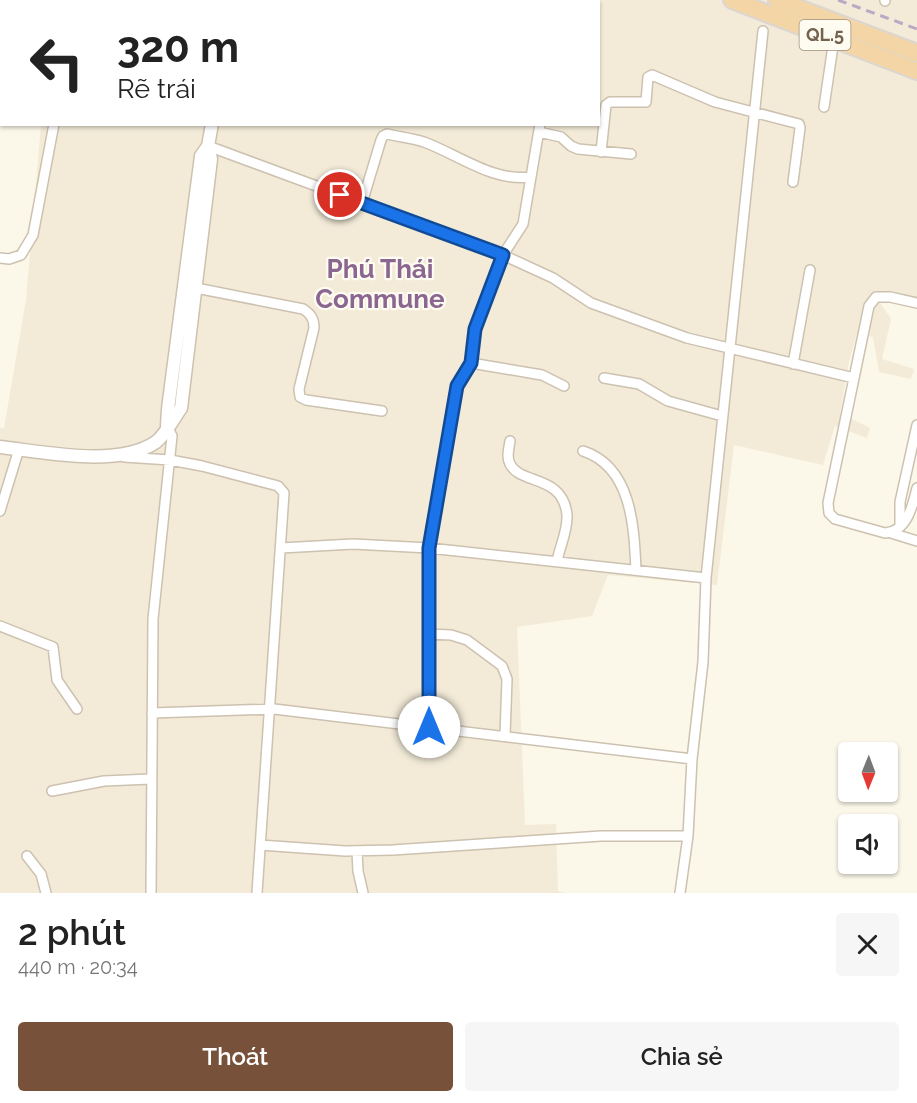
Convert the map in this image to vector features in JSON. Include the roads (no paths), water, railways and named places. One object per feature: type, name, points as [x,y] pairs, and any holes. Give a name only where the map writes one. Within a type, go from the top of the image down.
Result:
[{"type":"highway","name":"QL.5","points":[[732,0],[917,71]]},
{"type":"highway","name":"QL.5","points":[[777,0],[917,52]]},
{"type":"street","points":[[680,893],[688,836],[692,759],[703,662],[706,578],[728,348],[763,31]]},
{"type":"street","points":[[824,107],[834,39]]},
{"type":"street","points":[[601,152],[606,105],[610,102],[645,102],[650,75],[715,102],[797,123],[800,126],[793,182]]},
{"type":"street","points":[[0,258],[9,259],[21,255],[33,235],[54,126]]},
{"type":"street","points":[[116,457],[138,452],[158,440],[181,408],[211,159],[208,146],[212,126]]},
{"type":"street","points":[[429,727],[429,548],[457,386],[471,363],[475,329],[503,255],[523,224],[539,128],[561,137],[574,148],[631,154]]},
{"type":"street","points":[[362,203],[381,140],[387,134],[425,143],[503,176],[531,177]]},
{"type":"street","points":[[208,146],[503,255],[553,278],[591,303],[687,338],[854,378]]},
{"type":"street","points":[[151,893],[153,619],[172,436],[168,426],[168,409],[201,156],[208,146]]},
{"type":"street","points":[[793,364],[810,270]]},
{"type":"street","points":[[196,288],[303,309],[308,312],[314,322],[314,328],[299,389],[300,397],[306,400],[382,411]]},
{"type":"street","points":[[917,303],[883,296],[876,297],[872,301],[827,508],[831,517],[835,519],[917,541]]},
{"type":"street","points":[[471,363],[542,375],[564,386]]},
{"type":"street","points":[[604,378],[639,384],[668,401],[722,416]]},
{"type":"street","points":[[900,526],[900,502],[917,425]]},
{"type":"street","points":[[510,441],[508,453],[510,465],[517,471],[552,488],[562,499],[567,523],[557,561]]},
{"type":"street","points":[[0,447],[97,457],[170,460],[278,486],[284,494],[257,893]]},
{"type":"street","points":[[0,511],[19,449]]},
{"type":"street","points":[[583,451],[602,459],[612,468],[622,486],[631,516],[636,570]]},
{"type":"street","points":[[891,533],[908,518],[917,488]]},
{"type":"street","points":[[281,548],[353,544],[429,548],[706,578]]},
{"type":"street","points":[[0,626],[53,647],[57,680],[77,709]]},
{"type":"street","points":[[428,634],[451,635],[467,640],[484,650],[502,666],[507,679],[505,736]]},
{"type":"street","points":[[152,713],[269,710],[692,759]]},
{"type":"street","points":[[52,791],[104,781],[151,779]]},
{"type":"street","points":[[260,845],[357,851],[601,836],[688,836]]},
{"type":"street","points":[[357,851],[358,871],[363,893]]},
{"type":"street","points":[[27,856],[41,874],[46,893]]},
{"type":"railway","points":[[838,0],[917,29]]},
{"type":"district","name":"Phú Thái Commune","points":[[380,284]]}]
